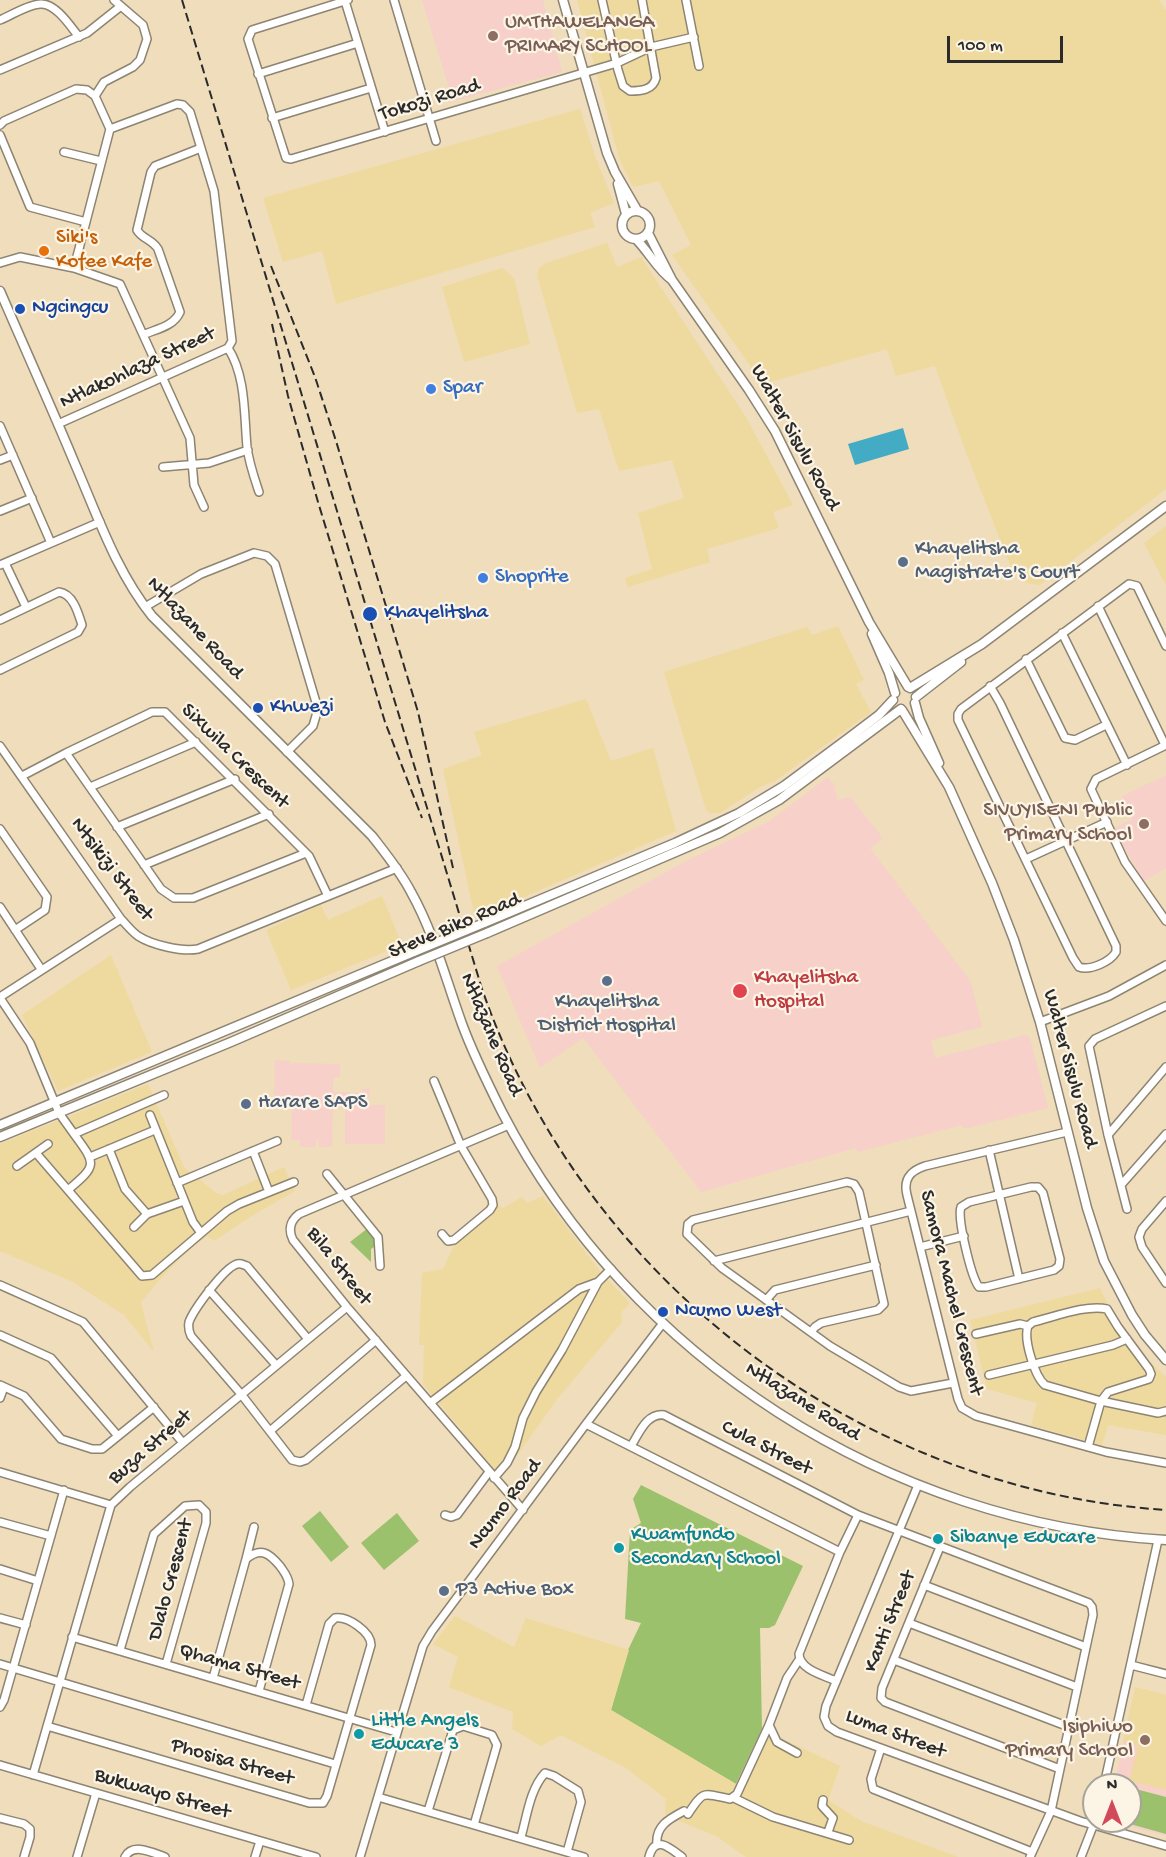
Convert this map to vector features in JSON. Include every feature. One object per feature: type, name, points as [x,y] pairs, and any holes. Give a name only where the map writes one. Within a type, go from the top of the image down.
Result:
[{"type":"street","points":[[95,96],[104,82],[133,67],[140,60],[147,39],[145,28],[114,0]]},
{"type":"street","points":[[371,88],[272,118],[248,39],[249,32],[346,0],[385,132]]},
{"type":"street","points":[[394,0],[436,141]]},
{"type":"street","points":[[563,0],[596,118],[615,172],[626,214],[622,222],[624,232],[636,239],[648,233],[651,224],[644,212],[637,210],[626,214]]},
{"type":"street","points":[[602,0],[623,86],[627,90],[652,86],[656,78],[642,0]]},
{"type":"street","points":[[686,0],[699,66]]},
{"type":"street","points":[[0,20],[39,4],[47,4],[65,18],[79,37]]},
{"type":"street","points":[[0,70],[79,37],[122,6]]},
{"type":"street","name":"Tokozi Road","points":[[272,118],[286,158],[291,159],[583,74],[617,63],[651,47],[693,37]]},
{"type":"street","points":[[258,74],[358,43]]},
{"type":"street","points":[[0,124],[76,89],[87,90],[95,96],[110,129],[74,268]]},
{"type":"street","name":"Ntlakohlaza Street","points":[[58,424],[228,348],[232,341],[214,191],[190,112],[183,105],[177,104],[110,129]]},
{"type":"street","points":[[0,135],[30,207],[86,222]]},
{"type":"street","points":[[145,334],[169,324],[177,318],[180,312],[158,249],[154,242],[137,231],[151,172],[155,166],[201,148]]},
{"type":"street","points":[[64,152],[102,161]]},
{"type":"street","points":[[615,172],[637,210]]},
{"type":"street","name":"Walter Sisulu Road","points":[[648,233],[672,280],[750,390],[766,417],[790,460],[869,622],[909,688]]},
{"type":"street","name":"Walter Sisulu Road","points":[[636,239],[647,250],[663,274],[672,280]]},
{"type":"street","points":[[0,263],[20,257],[74,268],[120,284],[145,334],[190,438],[194,485],[204,507]]},
{"type":"street","name":"Ntlazane Road","points":[[0,291],[123,573],[146,607],[372,836],[397,868],[418,906],[468,1038],[509,1125],[552,1195],[611,1269],[663,1323],[734,1383],[792,1423],[841,1450],[918,1485],[980,1507],[1031,1521],[1103,1535],[1162,1540]]},
{"type":"street","points":[[228,348],[236,361],[240,374],[248,450],[259,492]]},
{"type":"street","points":[[0,426],[51,543]]},
{"type":"street","points":[[163,467],[209,463],[248,450]]},
{"type":"street","points":[[0,460],[13,455]]},
{"type":"street","points":[[0,511],[32,498]]},
{"type":"street","points":[[982,644],[909,688],[900,688],[894,696],[896,705],[901,709],[908,709],[982,644],[1166,506]]},
{"type":"street","points":[[26,607],[3,564],[100,522]]},
{"type":"street","points":[[146,607],[201,574],[254,553],[267,556],[275,564],[318,709],[313,726],[287,752]]},
{"type":"street","points":[[990,686],[1116,946],[1115,955],[1099,964],[1083,969],[1076,963],[958,716],[961,709],[990,686],[1126,585],[1134,584],[1166,646]]},
{"type":"street","points":[[0,620],[63,592],[72,599],[81,622],[78,632],[2,669],[0,659]]},
{"type":"street","points":[[1098,606],[1166,745],[1096,779],[1091,786],[1092,792],[1125,862],[1166,921]]},
{"type":"street","name":"Walter Sisulu Road","points":[[869,622],[894,696]]},
{"type":"street","points":[[1062,633],[1126,765]]},
{"type":"street","points":[[1026,660],[1065,738],[1075,740],[1106,725]]},
{"type":"street","points":[[909,688],[916,700]]},
{"type":"street","name":"Steve Biko Road","points":[[0,1125],[675,843],[739,813],[784,786],[850,737],[879,715],[894,696]]},
{"type":"street","name":"Walter Sisulu Road","points":[[916,700],[919,718],[992,883],[1014,940],[1040,1022],[1095,1237],[1111,1278],[1138,1325],[1166,1360]]},
{"type":"street","name":"Walter Sisulu Road","points":[[901,709],[945,781]]},
{"type":"street","name":"Steve Biko Road","points":[[0,1137],[231,1042],[720,833],[779,800],[901,709]]},
{"type":"street","name":"Sixwila Crescent","points":[[22,777],[66,753],[158,711],[167,713],[312,859],[328,896]]},
{"type":"street","points":[[90,787],[196,742]]},
{"type":"street","name":"Ntsikizi Street","points":[[0,746],[121,918],[143,938],[174,949],[189,951],[198,949],[397,868]]},
{"type":"street","points":[[66,753],[167,895],[186,900],[306,853]]},
{"type":"street","points":[[117,827],[235,779]]},
{"type":"street","points":[[144,865],[269,814]]},
{"type":"street","points":[[1026,859],[1107,822]]},
{"type":"street","points":[[0,829],[47,897],[45,910],[15,930]]},
{"type":"street","points":[[0,907],[41,969]]},
{"type":"street","points":[[68,1190],[89,1171],[90,1157],[59,1113],[30,1043],[0,998],[121,918]]},
{"type":"street","points":[[1040,1022],[1109,996],[1166,965]]},
{"type":"street","points":[[1127,1209],[1108,1135],[1089,1043],[1166,1006]]},
{"type":"street","points":[[1108,1135],[1166,1067]]},
{"type":"street","points":[[434,1081],[461,1146],[492,1199],[493,1205],[454,1240],[448,1241],[442,1234]]},
{"type":"street","points":[[74,1134],[164,1095]]},
{"type":"street","points":[[150,1115],[193,1222],[201,1233]]},
{"type":"street","name":"Bila Street","points":[[509,1125],[299,1214],[292,1221],[290,1230],[293,1240],[347,1307],[523,1510]]},
{"type":"street","points":[[90,1157],[155,1130]]},
{"type":"street","name":"Samora Machel Crescent","points":[[1067,1132],[925,1166],[910,1173],[905,1188],[958,1400],[966,1412],[1088,1447],[1166,1463]]},
{"type":"street","points":[[1121,1185],[1166,1134]]},
{"type":"street","points":[[177,1183],[277,1141]]},
{"type":"street","points":[[17,1166],[48,1144]]},
{"type":"street","points":[[109,1149],[125,1189],[147,1214]]},
{"type":"street","points":[[989,1150],[1019,1279]]},
{"type":"street","points":[[254,1151],[269,1192]]},
{"type":"street","points":[[36,1153],[142,1276],[146,1277],[152,1275],[227,1211],[294,1182]]},
{"type":"street","points":[[327,1174],[378,1237],[380,1266]]},
{"type":"street","points":[[811,1332],[821,1323],[882,1307],[884,1301],[866,1222],[857,1187],[854,1184],[847,1182],[693,1220],[687,1227],[687,1234],[714,1262],[766,1300],[811,1332],[853,1361],[905,1390],[920,1390],[953,1383]]},
{"type":"street","points":[[1038,1187],[1041,1189],[1060,1259],[1059,1266],[1054,1270],[986,1287],[977,1285],[964,1236],[959,1213],[961,1207],[969,1202],[1038,1187]]},
{"type":"street","points":[[134,1227],[147,1214],[184,1201]]},
{"type":"street","points":[[1166,1202],[1142,1229],[1139,1237],[1142,1247],[1164,1272],[1166,1282]]},
{"type":"street","points":[[714,1262],[911,1211]]},
{"type":"street","points":[[920,1247],[964,1236]]},
{"type":"street","points":[[308,1339],[245,1265],[235,1265],[209,1290],[189,1322],[189,1333],[241,1394],[292,1460],[304,1462],[406,1376]]},
{"type":"street","points":[[766,1300],[775,1290],[876,1265]]},
{"type":"street","points":[[445,1515],[451,1517],[457,1515],[492,1475],[507,1463],[523,1418],[536,1392],[562,1350],[598,1282],[611,1269]]},
{"type":"street","points":[[430,1403],[579,1289],[598,1282]]},
{"type":"street","points":[[0,1285],[81,1320],[183,1443]]},
{"type":"street","points":[[209,1290],[276,1365]]},
{"type":"street","name":"Buza Street","points":[[33,1775],[111,1505],[347,1307]]},
{"type":"street","points":[[1088,1447],[1101,1401],[1107,1392],[1149,1379],[1151,1374],[1149,1369],[1107,1309],[1100,1307],[1034,1322],[1028,1326],[1026,1336],[1038,1380],[1045,1385],[1101,1401],[1158,1413],[1166,1411]]},
{"type":"street","name":"Ncumo Road","points":[[360,1857],[423,1646],[663,1323]]},
{"type":"street","points":[[976,1334],[1020,1324],[1028,1326]]},
{"type":"street","points":[[0,1335],[51,1358],[118,1436]]},
{"type":"street","points":[[989,1375],[1113,1345],[1127,1339]]},
{"type":"street","points":[[270,1431],[376,1340]]},
{"type":"street","points":[[0,1398],[2,1386],[27,1399],[58,1437],[67,1442],[96,1450],[102,1449],[154,1407]]},
{"type":"street","name":"Cula Street","points":[[631,1446],[649,1418],[664,1415],[858,1515],[898,1532],[1087,1601],[1092,1607],[1093,1615],[1051,1810],[1031,1855]]},
{"type":"street","points":[[586,1424],[840,1552]]},
{"type":"street","points":[[0,1472],[111,1505]]},
{"type":"street","name":"Luma Street","points":[[918,1485],[826,1706],[824,1717],[828,1726],[881,1748],[1082,1819]]},
{"type":"street","points":[[0,1707],[14,1668],[64,1490]]},
{"type":"street","name":"Dlalo Crescent","points":[[120,1650],[154,1534],[184,1506],[199,1505],[206,1512],[206,1523],[166,1664]]},
{"type":"street","points":[[836,1682],[803,1666],[799,1660],[799,1654],[840,1552],[858,1515]]},
{"type":"street","points":[[0,1522],[51,1536]]},
{"type":"street","points":[[213,1678],[254,1527]]},
{"type":"street","points":[[1107,1773],[1162,1540]]},
{"type":"street","name":"Kanti Street","points":[[940,1547],[880,1698],[885,1702],[1060,1769]]},
{"type":"street","points":[[246,1559],[258,1552],[268,1554],[287,1576],[290,1584],[259,1691]]},
{"type":"street","points":[[0,1569],[38,1581]]},
{"type":"street","points":[[924,1586],[1086,1647]]},
{"type":"street","points":[[0,1618],[26,1625]]},
{"type":"street","name":"Phosisa Street","points":[[47,1726],[314,1804],[323,1803],[350,1718],[371,1640],[368,1635],[345,1618],[335,1618],[329,1624],[306,1705]]},
{"type":"street","points":[[909,1623],[1077,1687]]},
{"type":"street","name":"Qhama Street","points":[[72,1636],[396,1732]]},
{"type":"street","points":[[734,1798],[769,1725],[787,1678],[799,1660]]},
{"type":"street","points":[[894,1660],[1069,1727]]},
{"type":"street","points":[[0,1664],[335,1764]]},
{"type":"street","points":[[1131,1665],[1166,1674]]},
{"type":"street","points":[[769,1725],[777,1742],[797,1753]]},
{"type":"street","points":[[428,1810],[453,1730],[463,1726],[492,1735],[497,1745],[474,1825]]},
{"type":"street","points":[[881,1748],[871,1779],[873,1789],[1031,1855]]},
{"type":"street","name":"Bukwayo Street","points":[[0,1765],[316,1857]]},
{"type":"street","points":[[521,1837],[538,1780],[545,1773],[578,1791],[581,1802],[567,1852]]},
{"type":"street","points":[[77,1857],[96,1793]]},
{"type":"street","points":[[657,1845],[659,1829],[664,1823],[686,1813],[701,1795],[705,1794],[734,1798],[773,1817],[849,1840]]},
{"type":"street","points":[[378,1797],[584,1857]]},
{"type":"street","points":[[823,1800],[823,1808],[833,1818],[828,1832]]},
{"type":"street","points":[[0,1818],[24,1824],[30,1829],[24,1857]]},
{"type":"street","points":[[1081,1857],[1090,1833]]},
{"type":"street","name":"Luma Street","points":[[1125,1833],[1166,1846]]},
{"type":"street","points":[[255,1857],[260,1841]]},
{"type":"street","points":[[649,1857],[651,1850],[657,1845],[664,1845],[682,1857]]},
{"type":"street","points":[[125,1857],[129,1851],[136,1848],[165,1857]]},
{"type":"shaded area","name":"UMTHAWELANGA PRIMARY SCHOOL","points":[[422,0],[543,0],[562,72],[453,101]]},
{"type":"shaded area","name":"SIVUYISENI Public Primary School","points":[[1166,775],[1166,868],[1144,881],[1113,829],[1132,819],[1122,796]]},
{"type":"shaded area","name":"Khayelitsha Hospital","points":[[828,777],[832,784],[834,782],[837,800],[850,797],[883,838],[870,848],[971,982],[982,1027],[931,1040],[935,1058],[1025,1035],[1030,1038],[1048,1108],[964,1129],[962,1125],[858,1152],[856,1148],[701,1192],[583,1038],[540,1068],[497,966],[686,861],[768,822]]},
{"type":"shaded area","points":[[275,1060],[290,1061],[290,1065],[293,1063],[340,1064],[340,1077],[333,1077],[333,1092],[362,1093],[362,1089],[370,1089],[367,1105],[385,1105],[385,1144],[345,1144],[345,1105],[350,1105],[350,1097],[340,1097],[339,1109],[333,1109],[332,1147],[319,1147],[319,1141],[316,1140],[315,1147],[300,1147],[300,1140],[291,1140],[292,1099],[289,1099],[289,1107],[274,1106]]},
{"type":"shaded area","name":"Isiphiwo Primary School","points":[[1135,1687],[1166,1695],[1166,1836],[1142,1830],[1142,1773],[1117,1773]]},
{"type":"green space","points":[[368,1228],[377,1239],[377,1245],[371,1249],[371,1262],[350,1242]]},
{"type":"green space","points":[[641,1485],[803,1566],[775,1625],[760,1628],[762,1729],[736,1784],[611,1710],[628,1650],[641,1623],[625,1619],[630,1530],[641,1523],[633,1499]]},
{"type":"green space","points":[[320,1511],[349,1547],[331,1562],[302,1526]]},
{"type":"green space","points":[[397,1513],[419,1541],[384,1570],[361,1543]]},
{"type":"green space","points":[[1142,1791],[1166,1797],[1166,1834],[1142,1827]]},
{"type":"sand","points":[[577,0],[1159,0],[1166,10],[1166,489],[1040,585],[1026,583],[1012,570],[935,366],[896,376],[887,349],[763,384],[672,255],[691,245],[659,181],[633,187],[619,158]]},
{"type":"sand","points":[[580,109],[595,156],[614,203],[590,213],[595,227],[336,304],[322,251],[283,262],[263,198]]},
{"type":"sand","points":[[607,243],[617,267],[641,257],[747,419],[793,505],[773,512],[779,528],[707,549],[710,562],[628,587],[625,578],[652,569],[638,513],[684,498],[672,460],[619,471],[599,409],[577,413],[537,275],[539,268],[546,263]]},
{"type":"sand","points":[[502,268],[514,278],[530,344],[464,362],[442,287]]},
{"type":"sand","points":[[1166,526],[1166,585],[1144,543]]},
{"type":"sand","points":[[838,626],[864,680],[856,684],[871,712],[775,781],[760,787],[720,813],[710,813],[706,810],[664,672],[807,627],[812,635]]},
{"type":"sand","points":[[586,699],[611,761],[653,748],[676,831],[475,918],[443,769],[482,755],[474,732]]},
{"type":"sand","points":[[382,896],[402,945],[291,990],[266,930],[321,905],[328,920]]},
{"type":"sand","points":[[111,955],[152,1052],[58,1091],[22,1015]]},
{"type":"sand","points":[[148,1084],[184,1167],[216,1193],[223,1195],[284,1167],[295,1191],[214,1241],[207,1236],[156,1284],[141,1303],[154,1352],[124,1315],[71,1281],[0,1251],[0,1144]]},
{"type":"sand","points":[[543,1196],[603,1275],[630,1303],[621,1313],[622,1322],[558,1398],[501,1478],[423,1384],[424,1345],[419,1345],[422,1273],[443,1269],[456,1242],[496,1205],[503,1208],[522,1197],[527,1203]]},
{"type":"sand","points":[[1100,1288],[1118,1325],[1166,1377],[1166,1435],[1108,1425],[1102,1445],[1031,1425],[1037,1403],[987,1389],[970,1320]]},
{"type":"sand","points":[[455,1616],[514,1647],[526,1618],[629,1650],[611,1710],[736,1784],[762,1729],[840,1766],[828,1800],[861,1821],[958,1857],[746,1857],[718,1837],[665,1815],[666,1799],[626,1768],[561,1735],[541,1746],[512,1729],[513,1712],[449,1687],[458,1657],[433,1644]]},
{"type":"sand","points":[[1135,1687],[1166,1695],[1166,1790],[1142,1784],[1142,1773],[1131,1773],[1138,1746],[1123,1742]]},
{"type":"water","points":[[903,428],[909,449],[855,465],[848,444]]},
{"type":"railway","points":[[182,0],[482,989],[528,1094],[588,1190],[662,1276],[747,1351],[841,1413],[944,1461],[1053,1494],[1166,1510]]},
{"type":"railway","points":[[271,266],[315,377],[418,712],[453,868]]},
{"type":"railway","points":[[272,324],[288,396],[318,502],[385,722],[422,818]]},
{"type":"place","name":"UMTHAWELANGA PRIMARY SCHOOL","points":[[493,36]]},
{"type":"place","name":"Siki's Kofee Kafe","points":[[44,251]]},
{"type":"place","name":"Ngcingcu","points":[[20,309]]},
{"type":"place","name":"Spar","points":[[431,389]]},
{"type":"place","name":"Khayelitsha Magistrate's Court","points":[[903,562]]},
{"type":"place","name":"Shoprite","points":[[483,578]]},
{"type":"place","name":"Khayelitsha","points":[[370,614]]},
{"type":"place","name":"Khwezi","points":[[258,708]]},
{"type":"place","name":"SIVUYISENI Public Primary School","points":[[1144,824]]},
{"type":"place","name":"Khayelitsha District Hospital","points":[[607,981]]},
{"type":"place","name":"Khayelitsha Hospital","points":[[740,991]]},
{"type":"place","name":"Harare SAPS","points":[[246,1104]]},
{"type":"place","name":"Ncumo West","points":[[663,1312]]},
{"type":"place","name":"Sibanye Educare","points":[[938,1539]]},
{"type":"place","name":"Kwamfundo Secondary School","points":[[619,1548]]},
{"type":"place","name":"P3 Active Box","points":[[444,1591]]},
{"type":"place","name":"Little Angels Educare 3","points":[[359,1734]]},
{"type":"place","name":"Isiphiwo Primary School","points":[[1145,1740]]}]
